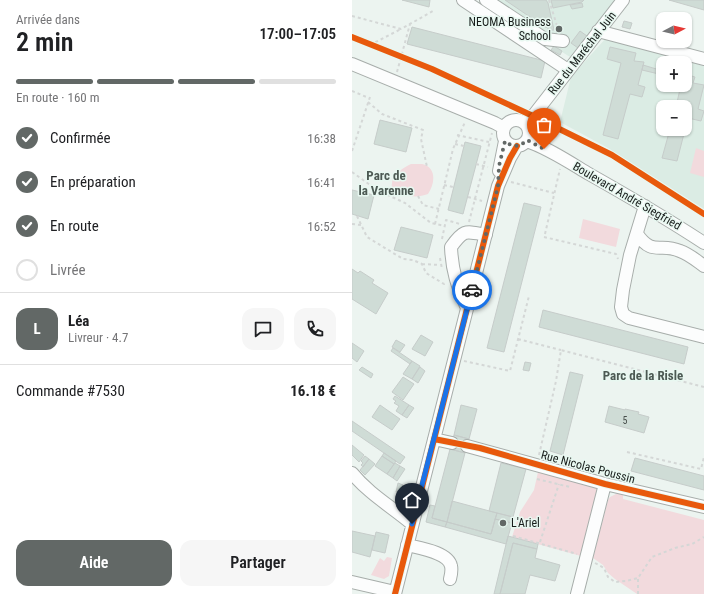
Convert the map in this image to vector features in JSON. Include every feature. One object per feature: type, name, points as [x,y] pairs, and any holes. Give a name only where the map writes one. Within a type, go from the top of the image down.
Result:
[{"type":"street","points":[[463,0],[568,70]]},
{"type":"street","points":[[486,0],[545,39],[563,42]]},
{"type":"street","name":"Rue du Maréchal Juin","points":[[524,123],[533,116],[623,0]]},
{"type":"street","points":[[598,31],[699,58]]},
{"type":"street","points":[[352,64],[499,125],[513,121],[520,121],[524,123],[528,130],[528,137],[510,158],[499,182],[395,594],[352,582]]},
{"type":"street","points":[[499,125],[505,141],[499,166],[499,182]]},
{"type":"street","points":[[505,141],[511,145],[522,143]]},
{"type":"street","name":"Boulevard André Siegfried","points":[[522,143],[534,143],[645,206],[704,243]]},
{"type":"street","points":[[645,206],[627,269],[621,307],[623,314],[629,318],[704,337]]},
{"type":"street","points":[[467,308],[459,290],[452,267],[451,247],[460,234],[467,232],[486,235]]},
{"type":"street","points":[[637,234],[643,243],[650,248],[672,248],[681,251],[704,266]]},
{"type":"street","points":[[434,439],[452,443]]},
{"type":"street","name":"Rue Nicolas Poussin","points":[[467,446],[605,484],[704,507]]},
{"type":"street","points":[[352,473],[358,481],[412,524]]},
{"type":"street","name":"Rue Nicolas Poussin","points":[[577,594],[605,484]]},
{"type":"street","points":[[407,545],[443,555],[450,561],[452,568],[450,579]]},
{"type":"path","points":[[370,45],[433,11]]},
{"type":"path","points":[[352,16],[401,29]]},
{"type":"path","points":[[394,81],[410,24]]},
{"type":"path","points":[[352,91],[370,98],[352,151]]},
{"type":"path","points":[[368,102],[382,114],[423,130],[421,139],[427,167]]},
{"type":"path","points":[[468,226],[489,142],[499,125]]},
{"type":"path","points":[[435,224],[458,136],[489,142]]},
{"type":"path","points":[[455,144],[464,146]]},
{"type":"path","points":[[562,159],[544,235],[616,254],[621,268],[627,269]]},
{"type":"path","points":[[352,172],[382,193],[405,203],[431,223],[445,226]]},
{"type":"path","points":[[499,182],[554,193]]},
{"type":"path","points":[[444,185],[454,187]]},
{"type":"path","points":[[382,193],[392,188]]},
{"type":"path","points":[[418,196],[422,205],[439,208]]},
{"type":"path","points":[[468,197],[493,204]]},
{"type":"path","points":[[357,216],[367,237],[403,259],[413,260],[422,264],[440,265]]},
{"type":"path","points":[[442,240],[446,220],[460,224]]},
{"type":"path","points":[[352,224],[361,225]]},
{"type":"path","points":[[440,253],[440,265],[442,271]]},
{"type":"path","points":[[422,264],[426,272],[444,284],[447,283],[445,277]]},
{"type":"path","points":[[454,358],[510,371],[529,296]]},
{"type":"path","points":[[518,340],[704,387]]},
{"type":"path","points":[[540,466],[538,459],[556,381],[561,350]]},
{"type":"path","points":[[627,452],[701,469],[704,457]]},
{"type":"path","points":[[537,479],[574,488]]},
{"type":"path","points":[[540,542],[560,484]]},
{"type":"path","points":[[513,536],[540,542],[587,557],[604,568],[608,577],[615,582],[638,578]]},
{"type":"path","points":[[638,594],[638,578],[652,557],[675,548],[692,544],[704,537]]},
{"type":"shaded area","name":"NEOMA Business School","points":[[481,0],[616,0],[570,57]]},
{"type":"shaded area","points":[[606,38],[669,56],[656,56],[656,92],[692,92],[692,63],[704,66],[704,209],[608,148],[560,122],[571,77]]},
{"type":"shaded area","points":[[696,148],[704,151],[704,177],[690,173]]},
{"type":"shaded area","points":[[411,164],[422,164],[427,166],[432,172],[433,181],[428,194],[423,196],[410,196],[392,188],[394,176]]},
{"type":"shaded area","points":[[583,219],[620,229],[616,247],[579,238]]},
{"type":"shaded area","points":[[538,472],[598,488],[581,556],[512,537],[520,512],[534,490]]},
{"type":"shaded area","points":[[618,493],[623,494],[623,499],[704,520],[704,594],[637,594],[615,579],[608,573],[603,565],[593,558],[608,500],[610,497]]},
{"type":"shaded area","points":[[387,557],[392,558],[389,576],[384,579],[371,575],[380,558],[384,561]]},
{"type":"building","points":[[402,0],[430,0],[429,7]]},
{"type":"building","points":[[505,0],[546,0],[554,30],[542,25],[541,26]]},
{"type":"building","points":[[551,0],[584,0],[582,2],[553,8]]},
{"type":"building","points":[[669,0],[704,0],[704,10]]},
{"type":"building","points":[[582,3],[583,7],[572,9],[570,5]]},
{"type":"building","points":[[624,21],[632,23],[630,29],[622,27]]},
{"type":"building","points":[[412,27],[545,61],[541,78],[407,44]]},
{"type":"building","points":[[580,31],[587,36],[578,48],[571,43]]},
{"type":"building","points":[[554,46],[562,51],[560,55],[551,50]]},
{"type":"building","points":[[610,47],[636,53],[634,61],[644,62],[638,85],[645,87],[642,97],[630,94],[618,139],[603,135],[621,63],[607,59]]},
{"type":"building","points":[[643,65],[656,69],[656,73],[642,70]]},
{"type":"building","points":[[692,76],[695,77],[693,83],[704,85],[698,109],[704,111],[701,121],[692,119],[692,100],[678,100],[679,92],[692,92]]},
{"type":"building","points":[[380,120],[412,128],[406,152],[374,144]]},
{"type":"building","points":[[668,136],[683,136],[677,161],[662,158]]},
{"type":"building","points":[[465,142],[481,146],[463,214],[448,210]]},
{"type":"building","points":[[352,190],[374,195],[368,219],[352,214]]},
{"type":"building","points":[[524,203],[541,207],[504,352],[487,348]]},
{"type":"building","points":[[401,227],[433,235],[427,258],[394,250]]},
{"type":"building","points":[[352,269],[358,273],[360,271],[374,280],[372,283],[388,293],[376,314],[352,299]]},
{"type":"building","points":[[543,310],[688,347],[684,364],[539,327]]},
{"type":"building","points":[[421,335],[433,342],[425,356],[412,349]]},
{"type":"building","points":[[396,340],[405,345],[400,352],[392,347]]},
{"type":"building","points":[[352,343],[364,351],[357,362],[352,358]]},
{"type":"building","points":[[393,348],[412,361],[410,364],[391,351]]},
{"type":"building","points":[[412,361],[420,366],[412,379],[403,374]]},
{"type":"building","points":[[525,362],[531,363],[529,371],[523,370]]},
{"type":"building","points":[[362,367],[373,374],[371,378],[359,370]]},
{"type":"building","points":[[420,367],[425,371],[418,383],[412,379]]},
{"type":"building","points":[[570,372],[583,375],[563,455],[550,451]]},
{"type":"building","points":[[403,377],[414,384],[403,400],[392,392]]},
{"type":"building","points":[[395,396],[409,405],[402,415],[396,411],[399,406],[394,403],[396,401],[393,399]]},
{"type":"building","points":[[380,405],[400,419],[392,430],[372,417]]},
{"type":"building","points":[[409,405],[414,408],[407,418],[402,415]]},
{"type":"building","points":[[461,405],[477,409],[469,439],[454,435]]},
{"type":"building","points":[[609,406],[639,412],[638,414],[649,417],[644,433],[605,422]]},
{"type":"building","points":[[352,421],[405,457],[400,464],[352,431]]},
{"type":"building","points":[[454,435],[469,439],[465,453],[450,449]]},
{"type":"building","points":[[352,445],[364,455],[359,462],[352,455]]},
{"type":"building","points":[[450,449],[465,453],[447,522],[432,518]]},
{"type":"building","points":[[384,453],[396,461],[394,464],[382,456]]},
{"type":"building","points":[[365,456],[369,459],[363,467],[361,465],[363,463],[361,461]]},
{"type":"building","points":[[382,456],[394,464],[387,474],[375,466]]},
{"type":"building","points":[[635,458],[704,476],[704,490],[631,471]]},
{"type":"building","points":[[369,459],[375,464],[365,475],[360,470]]},
{"type":"building","points":[[395,463],[400,466],[393,478],[387,474]]},
{"type":"building","points":[[501,463],[526,469],[513,517],[489,511]]},
{"type":"building","points":[[400,466],[405,469],[397,481],[393,478]]},
{"type":"building","points":[[398,483],[403,485],[401,493],[396,492]]},
{"type":"building","points":[[452,501],[497,513],[491,534],[447,522]]},
{"type":"building","points":[[430,505],[435,506],[432,518],[447,522],[445,527],[426,522]]},
{"type":"building","points":[[497,513],[513,517],[512,523],[495,519]]},
{"type":"building","points":[[495,519],[512,523],[506,544],[445,527],[447,522],[491,534]]},
{"type":"building","points":[[352,531],[375,536],[370,557],[352,552]]},
{"type":"building","points":[[376,532],[389,535],[385,553],[372,550]]},
{"type":"building","points":[[508,536],[538,544],[537,549],[513,543],[500,594],[494,594]]},
{"type":"building","points":[[513,543],[537,549],[535,558],[560,565],[555,581],[530,575],[525,594],[500,594]]},
{"type":"cycle path","points":[[352,37],[432,69],[612,155],[704,214]]},
{"type":"cycle path","points":[[395,594],[498,186],[517,146]]},
{"type":"cycle path","points":[[434,439],[480,448],[605,484],[704,507]]},
{"type":"way so far","points":[[472,290],[498,186],[499,166],[505,141],[508,144],[517,146],[523,144],[527,140],[544,149]]},
{"type":"place","name":"NEOMA Business School","points":[[559,29]]},
{"type":"place","name":"L'Ariel","points":[[503,523]]},
{"type":"district","name":"Parc de la Varenne","points":[[386,182]]},
{"type":"district","name":"Parc de la Risle","points":[[643,375]]},
{"type":"route","points":[[412,524],[472,290]]}]
